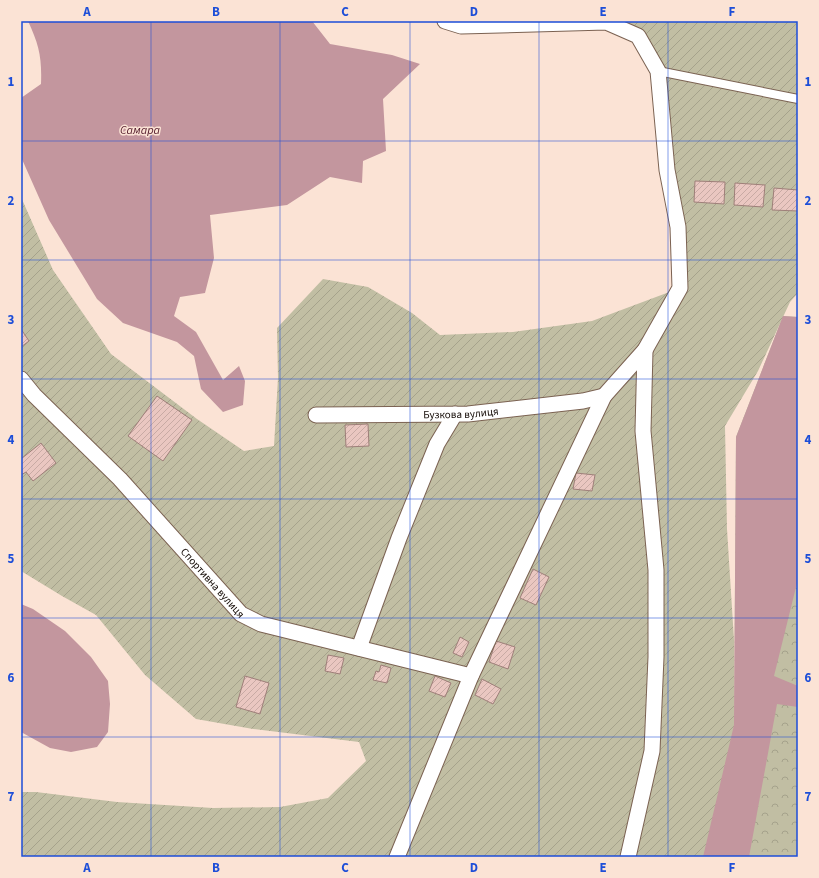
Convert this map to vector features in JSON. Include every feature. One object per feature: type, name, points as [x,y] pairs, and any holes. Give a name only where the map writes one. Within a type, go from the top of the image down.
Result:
[{"type":"street","points":[[397,857],[470,676],[604,396],[645,350],[680,288],[678,227],[667,170],[658,71],[638,36],[606,22],[461,26],[445,21]]},
{"type":"street","points":[[628,857],[652,751],[656,657],[656,570],[643,431],[645,350]]},
{"type":"street","name":"Спортивна вулиця","points":[[21,379],[34,395],[120,478],[240,614],[261,624],[470,676]]},
{"type":"street","name":"Бузкова вулиця","points":[[316,415],[468,414],[583,401],[604,396]]},
{"type":"street","points":[[359,648],[399,538],[437,444],[455,414]]},
{"type":"lane","points":[[658,71],[798,99]]},
{"type":"green space","points":[[445,21],[798,21],[798,293],[790,302],[758,371],[725,426],[727,529],[734,640],[734,748],[712,857],[21,857],[21,792],[36,792],[117,802],[213,808],[280,807],[328,798],[366,761],[359,742],[253,729],[196,719],[145,675],[96,615],[21,571],[21,197],[53,270],[111,354],[197,419],[244,451],[274,446],[278,378],[277,328],[323,279],[368,287],[412,313],[440,335],[513,332],[592,321],[680,288],[658,71],[638,36],[606,22]]},
{"type":"green space","points":[[783,316],[798,317],[798,857],[703,857],[734,725],[736,437]]},
{"type":"water","name":"Самара","points":[[28,21],[312,21],[330,44],[392,55],[420,64],[383,99],[386,151],[363,161],[362,183],[330,177],[287,205],[210,215],[214,258],[205,293],[180,297],[174,316],[196,332],[223,380],[239,366],[245,381],[243,405],[223,412],[201,389],[194,356],[177,342],[123,323],[97,299],[49,220],[21,157],[21,98],[41,84],[39,51]]},
{"type":"water","points":[[783,316],[798,317],[798,579],[774,676],[798,686],[798,707],[777,704],[749,857],[703,857],[734,725],[736,437]]},
{"type":"water","points":[[21,604],[33,609],[65,631],[91,657],[108,681],[110,704],[108,732],[97,747],[71,752],[50,748],[21,732]]},
{"type":"building","points":[[695,181],[725,182],[724,204],[694,202]]},
{"type":"building","points":[[735,183],[765,185],[763,207],[734,205]]},
{"type":"building","points":[[774,188],[798,190],[798,211],[772,210]]},
{"type":"building","points":[[21,329],[29,341],[21,347]]},
{"type":"building","points":[[157,396],[192,420],[163,461],[128,436]]},
{"type":"building","points":[[368,424],[369,446],[346,447],[345,425]]},
{"type":"building","points":[[41,443],[56,463],[33,481],[26,472],[21,475],[21,459]]},
{"type":"building","points":[[576,473],[595,475],[592,491],[573,489]]},
{"type":"building","points":[[533,569],[549,577],[536,605],[520,598]]},
{"type":"building","points":[[460,637],[469,642],[462,657],[453,653]]},
{"type":"building","points":[[496,641],[515,647],[508,669],[489,662]]},
{"type":"building","points":[[328,655],[344,658],[340,674],[325,671]]},
{"type":"building","points":[[381,665],[391,668],[387,683],[373,680],[376,671],[379,672]]},
{"type":"building","points":[[245,676],[269,683],[260,714],[236,707]]},
{"type":"building","points":[[435,676],[451,683],[445,697],[429,691]]},
{"type":"building","points":[[482,679],[501,689],[493,704],[475,695]]}]
